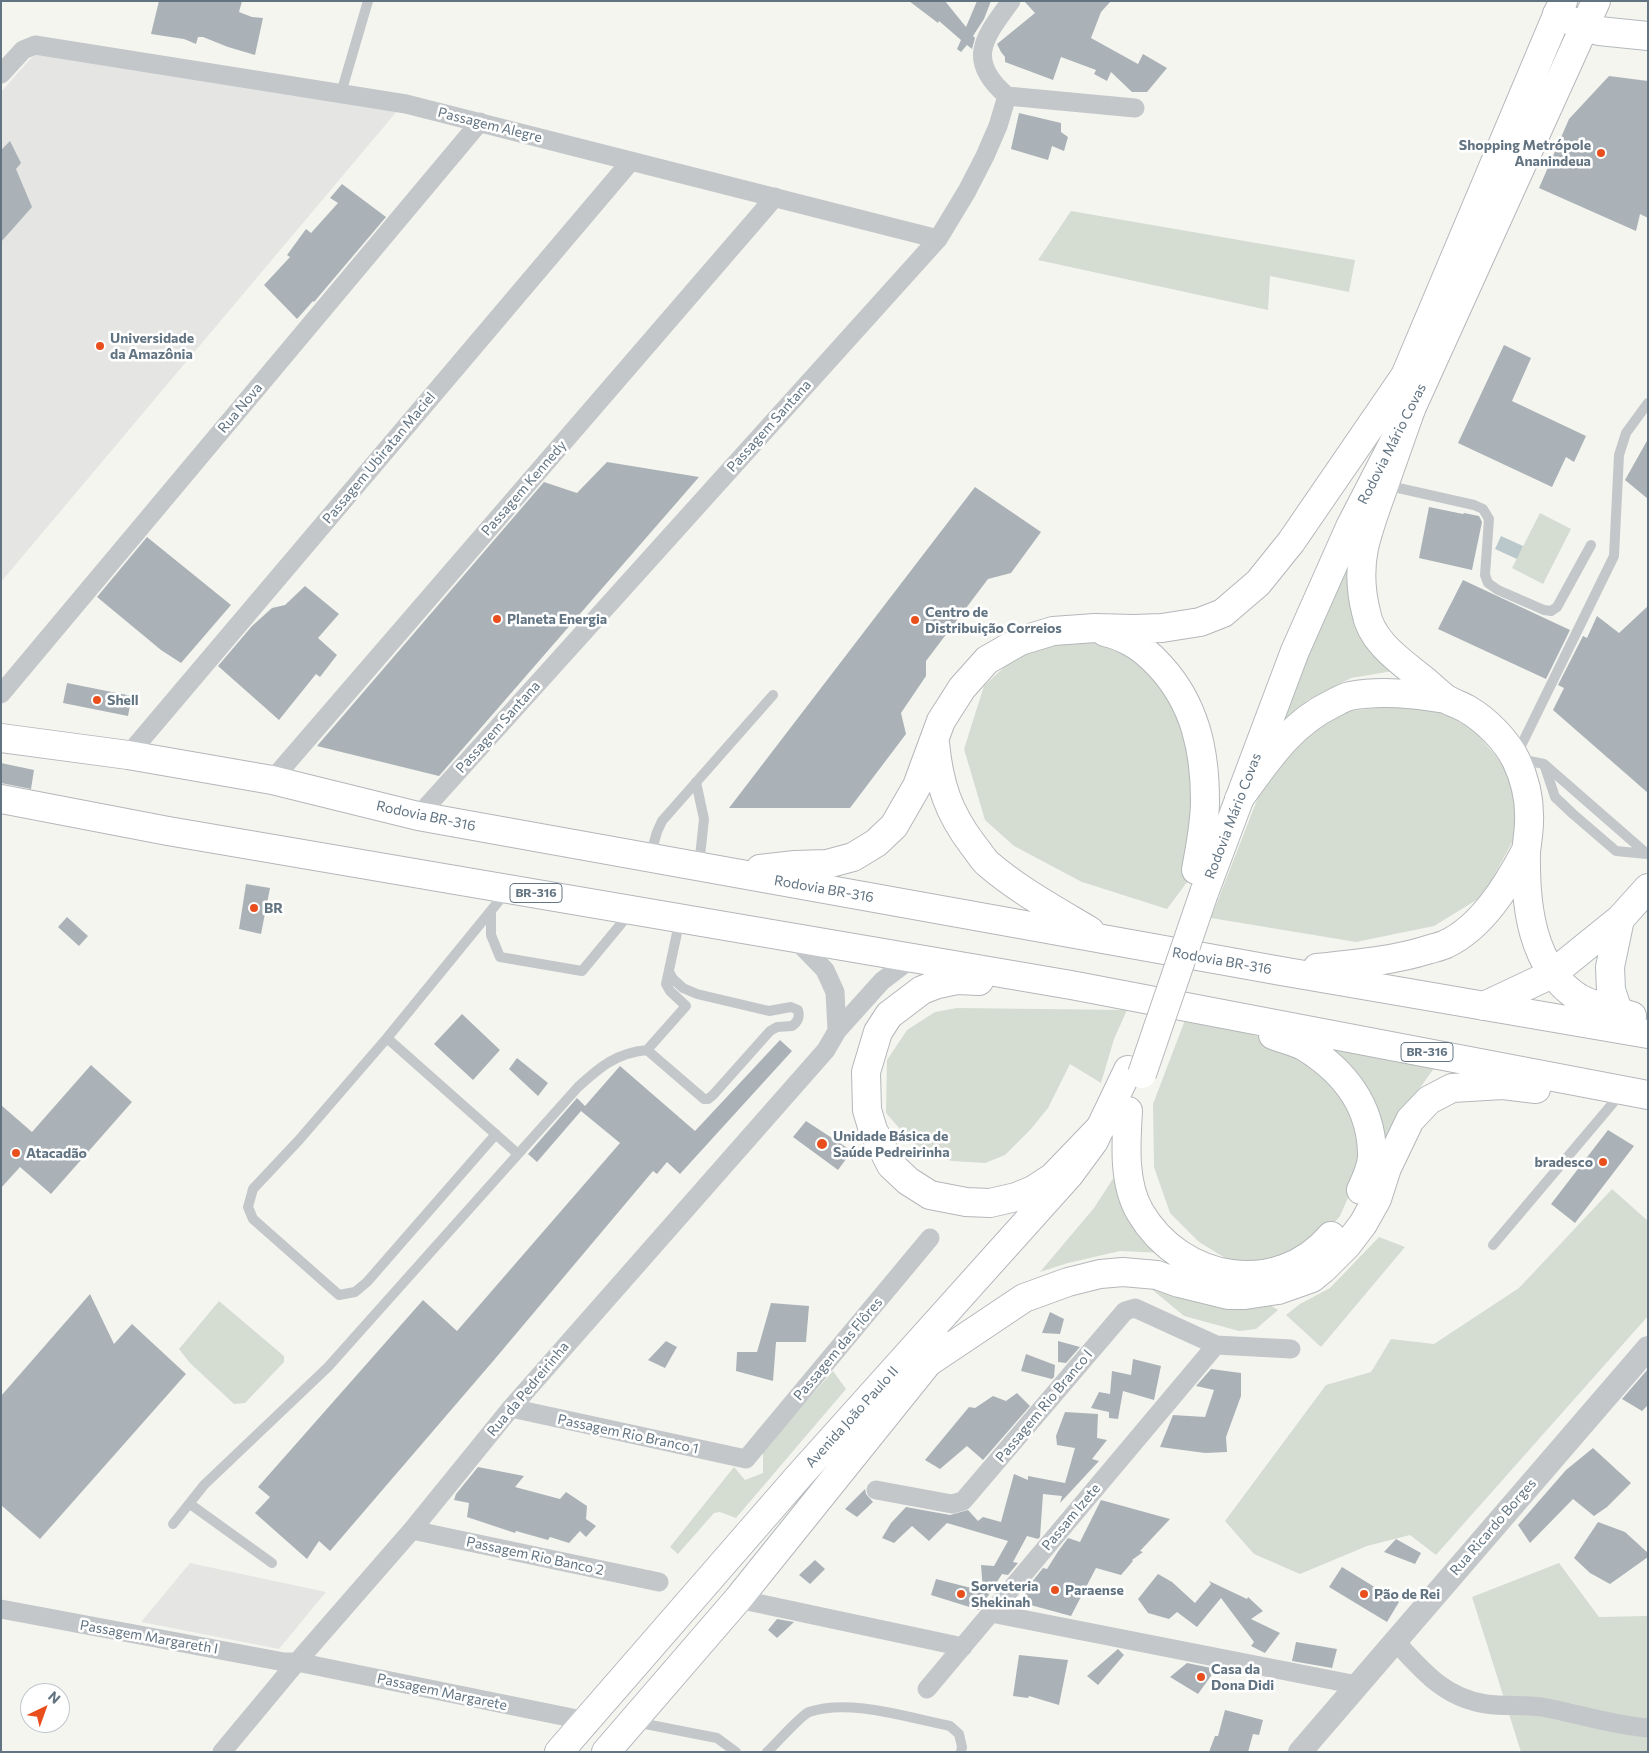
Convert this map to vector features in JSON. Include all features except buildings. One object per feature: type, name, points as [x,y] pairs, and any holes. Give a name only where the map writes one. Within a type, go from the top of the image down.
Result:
[{"type":"main road","name":"Rodovia Mário Covas","points":[[1197,884],[1239,799],[1294,651],[1350,527],[1411,409],[1596,1]]},
{"type":"main road","name":"Rodovia Mário Covas","points":[[1197,884],[1283,646],[1406,373],[1560,8]]},
{"type":"main road","points":[[1560,8],[1584,27],[1607,33],[1648,36]]},
{"type":"main road","points":[[737,874],[769,868],[828,864],[853,857],[876,843],[894,826],[916,786],[941,721],[962,688],[987,660],[1020,641],[1053,631],[1095,628],[1162,628],[1200,622],[1224,613],[1258,583],[1291,542],[1406,373]]},
{"type":"main road","points":[[1411,409],[1364,549],[1362,586],[1366,614],[1372,629],[1391,653],[1447,699],[1468,710],[1490,727],[1515,758],[1526,788],[1529,821],[1526,851],[1526,895],[1534,934],[1540,952],[1552,974],[1568,990],[1580,998],[1594,1005],[1648,1022]]},
{"type":"main road","points":[[1095,628],[1128,640],[1151,657],[1172,679],[1188,705],[1198,735],[1203,766],[1205,802],[1197,884],[1135,1072]]},
{"type":"main road","points":[[1239,799],[1268,758],[1292,730],[1327,706],[1348,696],[1379,693],[1410,694],[1447,699]]},
{"type":"main road","name":"Rodovia BR-316","points":[[1,738],[128,755],[272,780],[418,816],[1281,971],[1648,1034]]},
{"type":"main road","points":[[934,739],[938,771],[944,795],[962,832],[986,862],[1043,903],[1104,939]]},
{"type":"main road","name":"BR-316","points":[[2,800],[168,831],[1071,985],[1648,1095]]},
{"type":"main road","points":[[1281,971],[1364,963],[1407,956],[1445,944],[1462,934],[1489,909],[1509,883],[1526,851]]},
{"type":"main road","points":[[1484,1006],[1552,974],[1620,919],[1648,888]]},
{"type":"main road","points":[[1618,1011],[1611,990],[1610,967],[1620,919]]},
{"type":"main road","points":[[1071,985],[957,980],[922,990],[889,1014],[878,1032],[866,1072],[867,1110],[872,1130],[892,1165],[908,1181],[930,1195],[958,1201],[990,1204],[1033,1190],[1053,1177],[1103,1125]]},
{"type":"main road","points":[[1128,1111],[1126,1142],[1128,1167],[1132,1189],[1140,1211],[1167,1246],[1183,1258],[1203,1267],[1222,1273],[1260,1274],[1276,1272],[1306,1259],[1320,1249],[1355,1206],[1366,1179],[1372,1155],[1368,1124],[1355,1093],[1336,1069],[1304,1046],[1206,1010]]},
{"type":"main road","name":"Avenida João Paulo II","points":[[606,1752],[738,1599],[927,1363],[1096,1162],[1116,1134],[1128,1111],[1135,1072]]},
{"type":"main road","name":"Avenida João Paulo II","points":[[559,1752],[799,1476],[1069,1175],[1086,1154],[1135,1072]]},
{"type":"main road","points":[[927,1363],[1024,1298],[1068,1282],[1100,1274],[1123,1272],[1157,1275],[1179,1283],[1228,1295],[1245,1295],[1278,1290],[1312,1278],[1347,1245],[1363,1224],[1377,1199],[1387,1168],[1410,1120],[1429,1100],[1452,1088],[1503,1085],[1538,1089],[1648,1110]]},
{"type":"street","points":[[1011,1],[985,40],[982,52],[984,70],[994,84],[1007,96],[1136,108]]},
{"type":"street","name":"Passagem Alegre","points":[[1,74],[17,55],[35,45],[406,104],[938,238]]},
{"type":"street","name":"Passagem Santana","points":[[418,816],[938,238],[967,191],[985,156],[998,126],[1007,96]]},
{"type":"street","name":"Rua Nova","points":[[1,694],[480,122]]},
{"type":"street","name":"Passagem Ubiratan Maciel","points":[[128,755],[631,160]]},
{"type":"street","name":"Passagem Kennedy","points":[[272,780],[775,197]]},
{"type":"street","points":[[795,939],[825,970],[835,992],[837,1031]]},
{"type":"street","name":"Rua da Pedreirinha","points":[[223,1752],[297,1662],[412,1530],[511,1408],[826,1050],[837,1031],[882,981],[911,959]]},
{"type":"street","name":"Passagem das Flôres","points":[[746,1460],[930,1238]]},
{"type":"street","name":"Passagem Rio Branco I","points":[[876,1490],[952,1504],[963,1501],[1125,1311],[1135,1308],[1216,1345]]},
{"type":"street","points":[[1216,1345],[1291,1349]]},
{"type":"street","name":"Passam Izete","points":[[927,1689],[1216,1345]]},
{"type":"street","name":"Rua Ricardo Borges","points":[[1300,1752],[1648,1348]]},
{"type":"street","name":"Passagem Rio Branco 1","points":[[511,1408],[746,1460]]},
{"type":"street","name":"Passagem Rio Banco 2","points":[[412,1530],[659,1582]]},
{"type":"street","points":[[738,1599],[963,1647]]},
{"type":"street","name":"Passagem Margareth I","points":[[1,1610],[284,1662],[297,1662]]},
{"type":"street","points":[[991,1613],[1357,1685]]},
{"type":"street","points":[[1395,1641],[1435,1682],[1461,1698],[1486,1704],[1545,1708],[1622,1726],[1648,1728]]},
{"type":"street","name":"Passagem Margarete","points":[[297,1662],[587,1721]]},
{"type":"lane","points":[[341,93],[368,1]]},
{"type":"lane","points":[[1647,854],[1544,764],[1515,758],[1614,556],[1619,455],[1626,433],[1648,403]]},
{"type":"lane","points":[[1384,485],[1474,505],[1483,509],[1489,519],[1485,575],[1488,583],[1498,590],[1544,610],[1551,611],[1557,607],[1591,545]]},
{"type":"lane","points":[[650,858],[662,821],[773,695]]},
{"type":"lane","points":[[1544,764],[1555,797],[1573,814],[1616,851],[1647,854]]},
{"type":"lane","points":[[696,782],[704,819],[699,867]]},
{"type":"lane","points":[[496,1134],[367,1282],[355,1292],[339,1295],[253,1219],[248,1206],[253,1190],[387,1038],[510,888]]},
{"type":"lane","points":[[491,911],[491,935],[500,957],[582,971],[632,909]]},
{"type":"lane","points":[[680,918],[666,984],[670,991],[686,1006]]},
{"type":"lane","points":[[647,1050],[704,1099],[713,1095],[770,1031],[777,1027],[792,1026],[800,1016],[798,1010],[791,1006],[769,1011],[697,994],[683,988],[673,979],[669,972]]},
{"type":"lane","points":[[173,1524],[204,1486],[231,1458],[328,1367],[578,1087],[599,1068],[614,1058],[634,1051],[647,1050],[697,994]]},
{"type":"lane","points":[[387,1038],[518,1154]]},
{"type":"lane","points":[[1493,1245],[1613,1103]]},
{"type":"lane","points":[[190,1504],[272,1563]]},
{"type":"lane","points":[[767,1752],[808,1713],[837,1707],[860,1708],[950,1726],[959,1734],[962,1747],[961,1752]]},
{"type":"lane","points":[[632,1722],[717,1738],[736,1752]]},
{"type":"shaded area","name":"Universidade da Amazônia","points":[[39,49],[398,110],[1,582],[1,92]]},
{"type":"shaded area","points":[[1071,211],[1355,260],[1349,292],[1270,276],[1268,310],[1038,260]]},
{"type":"shaded area","points":[[1540,513],[1571,529],[1543,584],[1512,568]]},
{"type":"shaded area","points":[[1358,533],[1362,616],[1399,670],[1351,678],[1308,700],[1277,731]]},
{"type":"shaded area","points":[[1501,536],[1523,546],[1517,559],[1495,549]]},
{"type":"shaded area","points":[[1070,630],[1125,650],[1178,705],[1192,757],[1196,870],[1167,909],[1082,882],[1014,846],[985,820],[964,749],[984,686],[1015,657]]},
{"type":"shaded area","points":[[1394,706],[1440,712],[1474,730],[1512,775],[1517,833],[1483,896],[1434,926],[1356,942],[1211,918],[1264,782],[1327,714]]},
{"type":"shaded area","points":[[957,1008],[1127,1010],[1114,1039],[1101,1083],[1070,1064],[1048,1108],[1031,1129],[1005,1155],[985,1163],[952,1161],[932,1155],[914,1143],[886,1113],[887,1060],[907,1030],[935,1012]]},
{"type":"shaded area","points":[[1185,1020],[1221,1022],[1297,1052],[1349,1098],[1362,1166],[1340,1216],[1317,1243],[1276,1272],[1235,1264],[1199,1242],[1170,1213],[1154,1167],[1153,1104]]},
{"type":"shaded area","points":[[1326,1046],[1435,1067],[1406,1107],[1377,1159]]},
{"type":"shaded area","points":[[1118,1171],[1163,1253],[1120,1251],[1068,1263],[1040,1272],[1094,1208]]},
{"type":"shaded area","points":[[1612,1189],[1648,1221],[1648,1316],[1436,1555],[1410,1535],[1367,1546],[1300,1574],[1254,1554],[1225,1521],[1326,1385],[1371,1372],[1391,1339],[1434,1344],[1519,1288]]},
{"type":"shaded area","points":[[1379,1237],[1405,1247],[1321,1347],[1286,1315],[1300,1304],[1330,1288]]},
{"type":"shaded area","points":[[1143,1282],[1267,1303],[1278,1310],[1256,1329],[1239,1331],[1184,1316]]},
{"type":"shaded area","points":[[219,1301],[284,1356],[284,1362],[245,1403],[234,1404],[190,1363],[179,1349]]},
{"type":"shaded area","points":[[833,1371],[846,1389],[736,1518],[720,1512],[714,1513],[678,1554],[670,1547],[734,1467],[745,1480],[763,1473],[763,1450]]},
{"type":"shaded area","points":[[190,1563],[326,1592],[279,1649],[141,1622]]},
{"type":"shaded area","points":[[1559,1563],[1599,1617],[1648,1616],[1648,1752],[1521,1752],[1472,1597]]},
{"type":"place","name":"Shopping Metrópole Ananindeua","points":[[1601,153]]},
{"type":"place","name":"Universidade da Amazônia","points":[[100,346]]},
{"type":"place","name":"Planeta Energia","points":[[497,619]]},
{"type":"place","name":"Centro de Distribuição Correios","points":[[915,620]]},
{"type":"place","name":"Shell","points":[[97,700]]},
{"type":"place","name":"BR","points":[[254,908]]},
{"type":"place","name":"Unidade Básica de Saúde Pedreirinha","points":[[822,1144]]},
{"type":"place","name":"Atacadão","points":[[16,1153]]},
{"type":"place","name":"bradesco","points":[[1603,1162]]},
{"type":"place","name":"Paraense","points":[[1055,1590]]},
{"type":"place","name":"Sorveteria Shekinah","points":[[961,1594]]},
{"type":"place","name":"Pão de Rei","points":[[1364,1594]]},
{"type":"place","name":"Casa da Dona Didi","points":[[1201,1677]]}]
